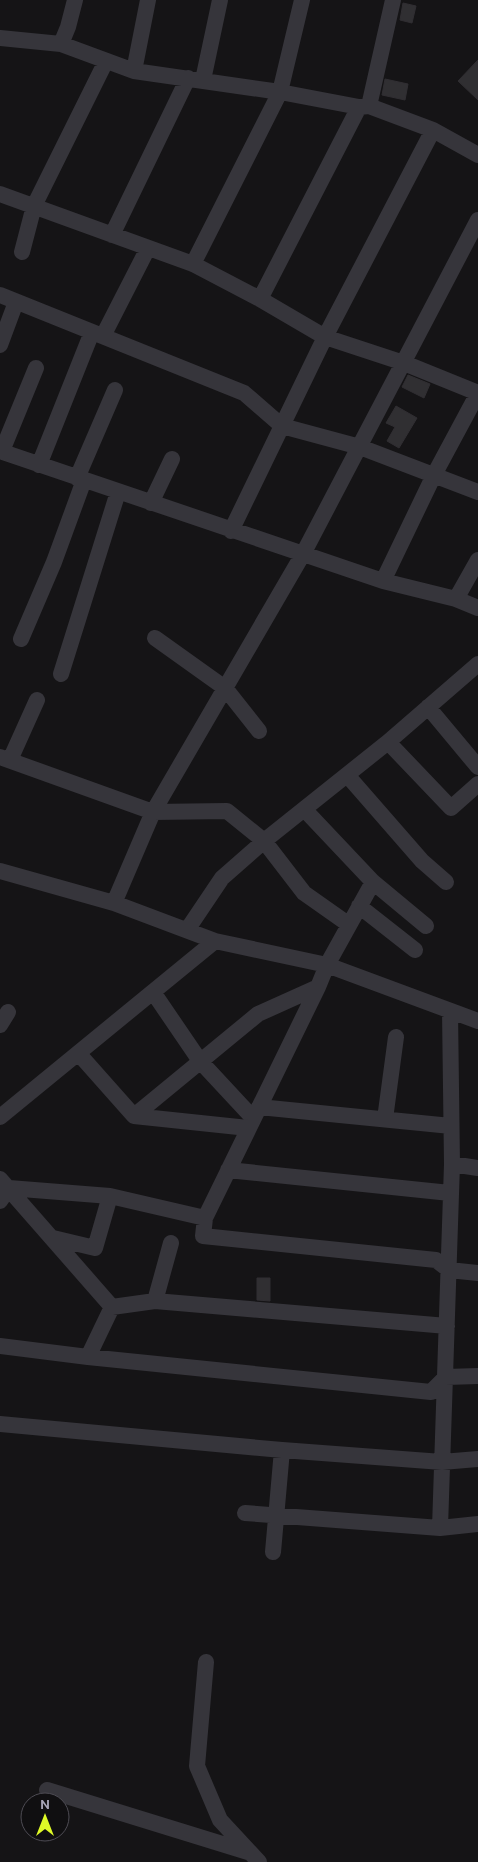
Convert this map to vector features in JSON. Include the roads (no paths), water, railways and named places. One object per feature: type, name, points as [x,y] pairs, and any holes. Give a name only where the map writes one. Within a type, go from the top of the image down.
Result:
[{"type":"street","points":[[65,36],[75,0]]},
{"type":"street","points":[[135,63],[148,0]]},
{"type":"street","points":[[112,234],[201,72],[220,0]]},
{"type":"street","points":[[193,264],[280,92],[302,0]]},
{"type":"street","points":[[260,299],[364,106],[393,0]]},
{"type":"street","points":[[0,38],[65,36],[106,61],[201,72],[280,92],[364,106],[433,130],[478,155]]},
{"type":"street","points":[[22,252],[34,206],[106,61]]},
{"type":"street","points":[[231,531],[325,337],[433,130]]},
{"type":"street","points":[[0,194],[193,264],[260,299],[325,337],[404,363],[478,393],[434,475],[383,581]]},
{"type":"street","points":[[114,903],[153,812],[303,554],[478,220]]},
{"type":"street","points":[[39,465],[97,334],[148,248]]},
{"type":"street","points":[[0,295],[244,393],[282,426],[360,447],[478,492]]},
{"type":"street","points":[[0,345],[16,302]]},
{"type":"street","points":[[36,368],[1,451],[231,531],[383,581],[456,599],[478,608]]},
{"type":"street","points":[[20,639],[54,562],[81,479],[116,390]]},
{"type":"street","points":[[151,503],[172,459]]},
{"type":"street","points":[[61,674],[118,492]]},
{"type":"street","points":[[456,599],[478,560]]},
{"type":"street","points":[[154,638],[225,688],[259,730]]},
{"type":"street","points":[[187,930],[222,878],[264,841],[388,742],[428,707],[474,674]]},
{"type":"street","points":[[37,700],[5,759],[153,812],[227,810],[264,841],[304,893],[348,924]]},
{"type":"street","points":[[428,707],[478,766]]},
{"type":"street","points":[[388,742],[451,808],[478,784]]},
{"type":"street","points":[[347,775],[422,861],[446,882]]},
{"type":"street","points":[[304,809],[372,882],[426,926]]},
{"type":"street","points":[[0,871],[114,903],[215,941],[326,965],[478,1021]]},
{"type":"street","points":[[372,882],[326,965],[318,987],[204,1218],[203,1236],[436,1260],[449,1270],[478,1273]]},
{"type":"street","points":[[359,906],[415,950]]},
{"type":"street","points":[[3,1109],[79,1054],[215,941]]},
{"type":"street","points":[[134,1116],[258,1014],[318,987]]},
{"type":"street","points":[[153,992],[200,1061],[254,1118]]},
{"type":"street","points":[[440,1528],[452,1164],[450,1011]]},
{"type":"street","points":[[385,1119],[396,1037]]},
{"type":"street","points":[[79,1054],[134,1116],[385,1119],[451,1126]]},
{"type":"street","points":[[452,1164],[478,1168]]},
{"type":"street","points":[[228,1170],[450,1193]]},
{"type":"street","points":[[3,1190],[110,1196],[204,1218]]},
{"type":"street","points":[[3,1190],[53,1238],[112,1307]]},
{"type":"street","points":[[53,1238],[95,1248],[110,1196]]},
{"type":"street","points":[[155,1301],[171,1243]]},
{"type":"street","points":[[112,1307],[155,1301],[447,1326]]},
{"type":"street","points":[[88,1357],[112,1307]]},
{"type":"street","points":[[0,1346],[88,1357],[431,1392],[446,1377],[478,1376]]},
{"type":"street","points":[[0,1424],[282,1450],[442,1462],[478,1460]]},
{"type":"street","points":[[273,1552],[282,1450]]},
{"type":"street","points":[[245,1513],[440,1528],[478,1524]]},
{"type":"street","points":[[206,1662],[197,1766],[220,1820],[254,1858]]},
{"type":"street","points":[[47,1790],[254,1858]]}]
